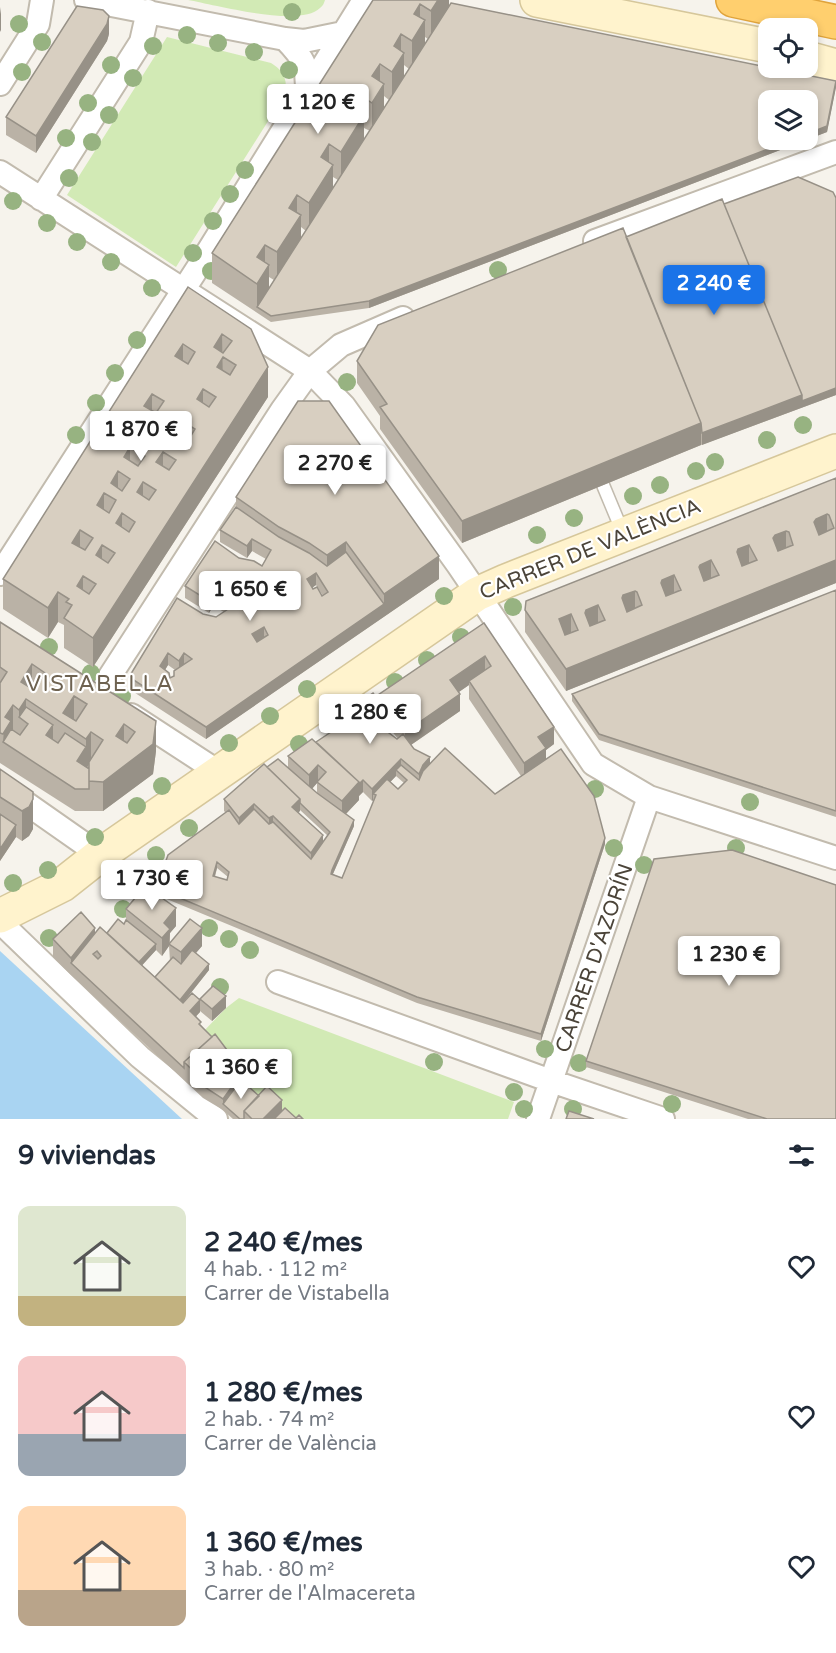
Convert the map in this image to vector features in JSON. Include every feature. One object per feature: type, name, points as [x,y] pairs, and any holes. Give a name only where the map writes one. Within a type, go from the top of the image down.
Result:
[{"type":"highway","points":[[733,0],[836,21]]},
{"type":"street","points":[[0,84],[38,24],[42,0]]},
{"type":"street","points":[[86,0],[285,39],[304,40],[343,33]]},
{"type":"street","points":[[0,574],[183,290],[364,0]]},
{"type":"street","points":[[537,0],[758,43]]},
{"type":"street","points":[[41,199],[141,42],[148,11]]},
{"type":"street","points":[[285,39],[302,57],[307,72],[307,93]]},
{"type":"street","points":[[818,49],[836,51]]},
{"type":"street","points":[[818,61],[836,66]]},
{"type":"street","points":[[578,248],[836,152]]},
{"type":"street","points":[[0,172],[310,371],[344,406],[477,594],[593,764],[649,797],[836,858]]},
{"type":"street","points":[[99,693],[282,410],[310,371],[341,345],[423,310]]},
{"type":"street","name":"CARRER DE VALÈNCIA","points":[[0,916],[62,885],[100,855],[477,594],[836,450]]},
{"type":"street","points":[[79,680],[220,773]]},
{"type":"street","points":[[0,784],[100,855]]},
{"type":"street","name":"CARRER D'AZORÍN","points":[[538,1119],[649,797]]},
{"type":"street","points":[[0,922],[140,1057],[216,1119]]},
{"type":"street","points":[[278,982],[551,1082],[663,1119]]},
{"type":"lane","points":[[603,485],[624,534]]},
{"type":"green space","points":[[188,0],[325,0],[321,7],[310,14],[277,16]]},
{"type":"green space","points":[[167,37],[271,63],[283,74],[286,83],[282,99],[176,267],[67,195]]},
{"type":"green space","points":[[239,998],[514,1102],[508,1119],[291,1119],[264,1107],[201,1034]]},
{"type":"water","points":[[0,951],[182,1119],[0,1119]]},
{"type":"building","points":[[373,0],[438,0],[431,11],[420,4],[414,14],[425,20],[412,41],[401,34],[394,46],[404,53],[392,72],[380,64],[372,76],[384,84],[372,103],[360,95],[352,107],[364,115],[341,152],[329,144],[321,157],[333,165],[309,203],[297,195],[289,208],[301,215],[277,252],[265,245],[257,257],[269,265],[257,284],[212,253]]},
{"type":"building","points":[[451,3],[758,65],[758,78],[818,77],[836,81],[827,126],[818,130],[818,90],[758,90],[758,150],[766,150],[369,301],[271,316],[257,307]]},
{"type":"building","points":[[77,6],[103,10],[109,16],[107,24],[36,136],[6,117]]},
{"type":"building","points":[[798,177],[833,192],[836,198],[836,388],[802,401],[802,395],[724,204]]},
{"type":"building","points":[[722,199],[802,395],[702,433],[701,423],[626,237]]},
{"type":"building","points":[[623,228],[701,423],[462,521],[380,407],[387,404],[357,361],[378,325]]},
{"type":"building","points":[[188,287],[251,329],[268,367],[93,638],[64,618],[72,605],[66,602],[69,599],[58,592],[48,608],[3,579]],"holes":[[[222,334],[232,341],[223,353],[214,347]],[[183,344],[195,352],[188,364],[175,356]],[[223,357],[236,365],[230,375],[217,367]],[[203,389],[216,397],[209,407],[197,399]],[[152,394],[164,401],[156,413],[144,406]],[[182,421],[195,429],[189,439],[176,431]],[[130,447],[145,456],[138,466],[124,457]],[[163,452],[176,460],[169,470],[156,462]],[[118,471],[130,479],[122,491],[111,483]],[[143,482],[156,490],[149,500],[137,492]],[[104,493],[116,500],[109,513],[97,505]],[[122,513],[135,522],[129,532],[116,523]],[[80,530],[93,538],[85,550],[72,543]],[[102,545],[115,553],[108,563],[96,555]],[[83,576],[96,584],[89,594],[77,586]]]},
{"type":"building","points":[[298,401],[329,401],[439,556],[384,594],[346,542],[327,555],[279,527],[236,497]]},
{"type":"building","points":[[836,478],[836,560],[566,669],[525,610],[526,601]],"holes":[[[827,514],[834,528],[819,535],[814,522]],[[789,532],[793,545],[778,551],[773,538],[775,535]],[[749,545],[757,560],[742,566],[738,549]],[[711,560],[719,575],[704,581],[699,567]],[[674,575],[681,590],[666,596],[662,580]],[[635,591],[642,605],[627,612],[623,595]],[[598,605],[605,620],[590,626],[586,610]],[[571,614],[578,630],[565,635],[559,619]]]},
{"type":"building","points":[[236,507],[327,566],[346,552],[384,604],[206,727],[129,677],[177,598],[203,614],[216,617],[234,605],[213,594],[209,601],[185,586],[215,541],[239,558],[254,561],[262,566],[271,550],[252,539],[247,546],[220,530]],"holes":[[[316,573],[328,592],[322,596],[317,587],[313,589],[307,579]],[[264,627],[268,635],[257,642],[252,634]],[[168,653],[179,661],[184,653],[192,659],[174,671],[174,676],[170,678],[169,673],[160,666]]]},
{"type":"building","points":[[836,590],[836,811],[599,734],[572,694]]},
{"type":"building","points":[[0,622],[156,721],[153,744],[103,782],[89,781],[89,762],[103,740],[91,732],[86,739],[26,699],[19,710],[13,705],[5,717],[11,721],[3,734],[0,733],[0,683],[7,672],[0,667]],"holes":[[[32,664],[45,673],[34,690],[21,682]],[[74,696],[87,704],[76,721],[63,713]],[[124,724],[135,732],[127,743],[116,736]]]},
{"type":"building","points":[[484,623],[554,727],[538,737],[546,748],[524,763],[469,681],[491,666],[485,656],[450,680],[460,694],[405,732],[378,695]]},
{"type":"building","points":[[373,693],[391,718],[380,726],[397,739],[403,734],[414,749],[430,757],[419,774],[401,759],[372,789],[363,780],[359,784],[316,742],[355,716],[348,711]]},
{"type":"building","points":[[26,707],[53,725],[46,735],[58,743],[65,733],[86,747],[77,761],[89,769],[89,789],[75,789],[3,742],[11,729],[20,735],[28,724],[19,717]]},
{"type":"building","points":[[312,739],[359,782],[342,801],[317,782],[326,772],[318,765],[309,775],[288,756]]},
{"type":"building","points":[[445,748],[495,794],[561,749],[594,796],[605,838],[541,1034],[417,997],[156,888],[168,855],[229,810],[239,824],[254,809],[269,824],[273,822],[311,859],[330,832],[267,767],[278,759],[317,793],[354,820],[331,874],[342,878],[376,795],[373,794],[387,779],[398,789],[407,780],[396,770],[401,765],[419,780],[423,771]],"holes":[[[217,862],[229,872],[227,880],[213,876]]]},
{"type":"building","points":[[264,764],[300,799],[292,807],[323,835],[311,853],[273,816],[269,818],[254,804],[239,818],[224,799]]},
{"type":"building","points":[[0,769],[33,792],[33,799],[29,807],[22,811],[0,797]]},
{"type":"building","points":[[0,814],[16,825],[0,849]]},
{"type":"building","points":[[732,850],[836,885],[836,1119],[767,1119],[586,1061],[654,859]]},
{"type":"building","points":[[145,886],[176,908],[164,923],[170,929],[162,938],[126,909]]},
{"type":"building","points":[[81,912],[95,928],[71,958],[53,939]]},
{"type":"building","points":[[118,919],[124,924],[126,920],[156,944],[139,962],[107,933]]},
{"type":"building","points":[[190,919],[202,928],[181,952],[169,944]]},
{"type":"building","points":[[100,927],[183,1003],[192,993],[200,1000],[190,1011],[212,1037],[184,1062],[184,1068],[71,963]],"holes":[[[97,951],[101,956],[98,959],[93,954]]]},
{"type":"building","points":[[192,950],[209,964],[180,1000],[155,977],[173,957],[181,964]]},
{"type":"building","points":[[213,986],[226,996],[212,1009],[200,999]]},
{"type":"building","points":[[215,1034],[230,1054],[203,1080],[184,1062]]},
{"type":"building","points":[[230,1060],[241,1074],[223,1099],[203,1086]]},
{"type":"building","points":[[241,1080],[259,1096],[244,1111],[244,1119],[240,1119],[223,1104]]},
{"type":"building","points":[[267,1086],[282,1100],[263,1119],[252,1119],[244,1111]]},
{"type":"building","points":[[285,1108],[296,1118],[274,1119]]},
{"type":"building","points":[[569,1111],[594,1119],[566,1119]]},
{"type":"district","name":"VISTABELLA","points":[[100,683]]}]
